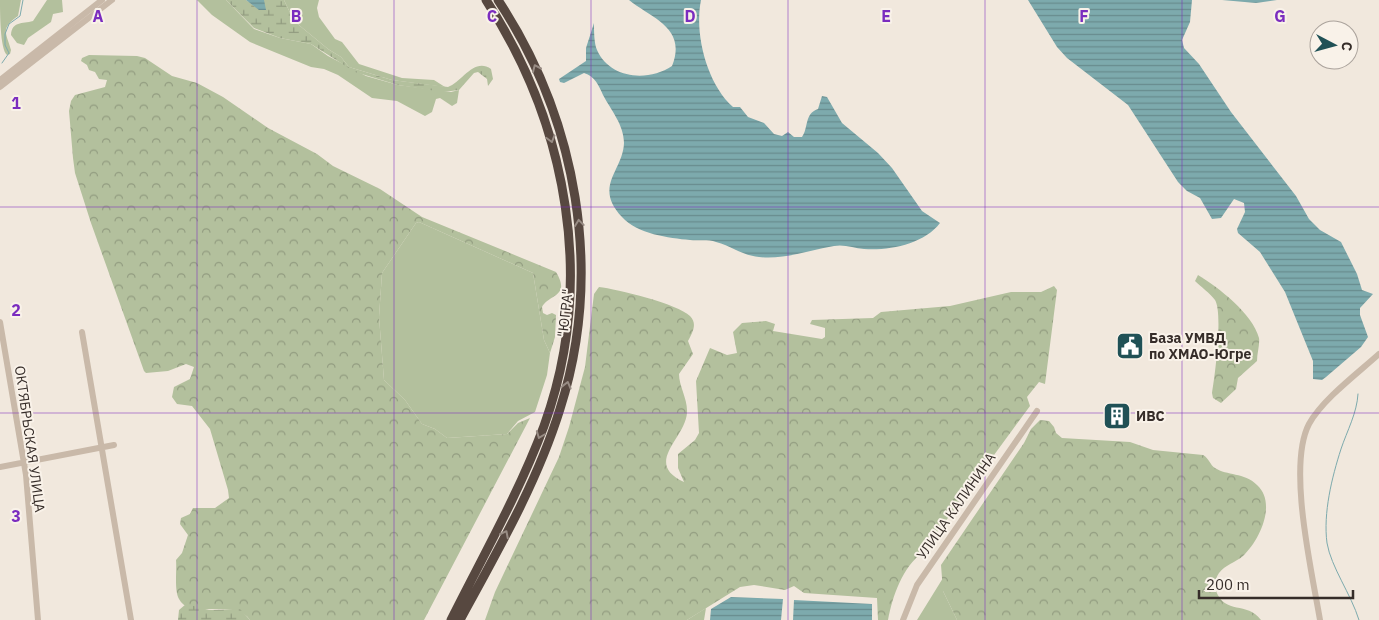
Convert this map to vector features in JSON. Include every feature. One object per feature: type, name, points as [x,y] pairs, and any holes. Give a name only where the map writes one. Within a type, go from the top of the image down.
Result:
[{"type":"highway","name":"\"ЮГРА\"","points":[[451,620],[517,489],[544,424],[562,361],[571,287],[572,254],[568,218],[561,179],[548,128],[522,61],[486,0]]},
{"type":"highway","name":"\"ЮГРА\"","points":[[460,620],[526,493],[553,429],[572,363],[581,294],[580,226],[562,140],[547,94],[530,55],[498,0]]},
{"type":"street","points":[[0,80],[102,0]]},
{"type":"street","points":[[0,87],[112,0]]},
{"type":"street","name":"ОКТЯБРЬСКАЯ УЛИЦА","points":[[0,322],[24,463],[38,620]]},
{"type":"street","points":[[82,332],[130,620]]},
{"type":"street","points":[[1320,620],[1300,480],[1304,438],[1316,414],[1379,354]]},
{"type":"street","name":"УЛИЦА КАЛИНИНА","points":[[903,620],[917,585],[1037,411]]},
{"type":"street","points":[[0,467],[114,445]]},
{"type":"green space","points":[[0,0],[21,0],[18,16],[12,20],[6,31],[11,50],[10,54],[7,55],[3,46]]},
{"type":"green space","points":[[47,0],[62,0],[63,12],[53,14],[51,22],[28,38],[24,45],[17,43],[11,35],[13,27],[33,21]]},
{"type":"green space","points":[[197,0],[226,0],[254,29],[280,38],[311,44],[328,56],[366,76],[398,85],[451,92],[459,90],[457,103],[452,106],[440,98],[436,99],[432,112],[425,116],[397,101],[372,98],[338,75],[324,69],[311,67],[250,42],[212,15]]},
{"type":"green space","points":[[226,0],[246,0],[260,10],[264,0],[284,0],[294,21],[328,49],[341,57],[349,67],[392,80],[448,87],[479,66],[491,69],[493,79],[488,86],[487,79],[478,72],[474,73],[459,90],[443,92],[398,85],[355,72],[311,44],[280,38],[254,28]]},
{"type":"green space","points":[[284,0],[319,0],[317,8],[319,17],[335,39],[342,42],[359,64],[402,78],[434,80],[445,87],[392,80],[349,67],[341,57],[328,49],[294,21]]},
{"type":"green space","points":[[89,55],[137,56],[145,58],[172,76],[197,83],[223,97],[268,128],[317,154],[333,166],[380,189],[422,217],[556,272],[560,280],[560,291],[542,307],[543,313],[556,315],[555,337],[550,353],[544,340],[533,273],[419,222],[416,223],[382,273],[379,317],[384,380],[405,400],[422,424],[435,429],[447,438],[507,434],[518,423],[530,418],[424,620],[250,620],[234,610],[192,608],[184,605],[179,599],[176,585],[176,560],[182,553],[188,535],[180,524],[181,518],[190,514],[193,508],[215,508],[229,498],[228,490],[210,429],[192,406],[177,404],[172,397],[174,387],[190,379],[194,367],[186,364],[168,371],[146,373],[144,371],[75,173],[69,111],[71,101],[75,95],[105,87],[107,80],[99,79],[95,72],[89,70],[87,65],[81,61],[82,58]]},
{"type":"green space","points":[[419,222],[533,273],[544,340],[550,353],[547,375],[535,412],[518,421],[507,434],[447,438],[435,429],[422,424],[405,400],[384,380],[379,317],[382,273],[416,223]]},
{"type":"green space","points":[[1198,275],[1234,302],[1250,320],[1259,338],[1257,361],[1238,378],[1236,389],[1221,403],[1213,398],[1212,393],[1218,345],[1217,307],[1213,297],[1195,281]]},
{"type":"green space","points":[[1054,286],[1057,290],[1045,384],[1039,382],[1027,397],[1030,406],[923,552],[909,566],[899,583],[888,620],[878,620],[877,598],[804,593],[794,586],[785,590],[754,585],[740,587],[687,620],[485,620],[495,592],[559,457],[585,367],[594,294],[599,287],[661,302],[683,311],[694,322],[694,328],[688,341],[693,354],[679,374],[686,403],[685,423],[669,450],[666,459],[667,467],[672,475],[684,482],[678,468],[678,454],[695,440],[699,433],[696,381],[710,348],[727,355],[737,353],[733,332],[742,323],[766,321],[775,324],[773,331],[822,339],[825,337],[825,328],[810,324],[812,320],[873,318],[881,312],[950,306],[1011,292],[1041,292]]},
{"type":"green space","points":[[1040,420],[1049,421],[1056,433],[1062,438],[1130,442],[1153,450],[1203,455],[1215,468],[1247,478],[1257,485],[1266,501],[1264,521],[1260,531],[1243,556],[1219,573],[1215,586],[1220,598],[1225,603],[1249,611],[1261,620],[957,620],[943,591],[941,565],[1024,443],[1031,429]]},
{"type":"green space","points":[[943,578],[943,591],[957,620],[917,620]]},
{"type":"green space","points":[[186,604],[209,610],[240,609],[250,620],[178,620],[179,610]]},
{"type":"green space","points":[[706,608],[704,620],[687,620]]},
{"type":"water","points":[[246,0],[264,0],[266,10],[259,10]]},
{"type":"water","points":[[629,0],[701,0],[699,28],[705,58],[716,85],[733,107],[740,107],[748,117],[764,123],[774,134],[782,136],[788,132],[794,137],[802,137],[809,117],[818,109],[822,96],[827,97],[842,123],[878,153],[892,168],[922,211],[940,223],[925,236],[905,245],[884,249],[838,246],[768,258],[747,254],[713,241],[682,239],[654,234],[628,223],[614,206],[610,196],[612,179],[624,143],[622,130],[598,85],[591,76],[584,73],[564,83],[560,82],[559,79],[586,61],[586,48],[594,23],[597,50],[603,60],[620,72],[641,76],[662,71],[672,66],[675,42],[671,33],[657,19]]},
{"type":"water","points":[[1028,0],[1192,0],[1190,22],[1182,40],[1184,48],[1199,64],[1231,112],[1296,196],[1309,219],[1320,230],[1341,242],[1357,274],[1362,290],[1373,294],[1360,308],[1360,315],[1368,337],[1361,347],[1322,380],[1313,379],[1313,361],[1285,292],[1260,252],[1238,233],[1237,229],[1245,212],[1244,203],[1234,199],[1221,218],[1212,219],[1200,198],[1187,191],[1178,182],[1128,105],[1067,58],[1057,47]]},
{"type":"water","points":[[1222,0],[1277,0],[1256,3]]},
{"type":"water","points":[[731,597],[783,599],[781,620],[710,620],[711,609]]},
{"type":"water","points":[[794,600],[872,604],[872,620],[793,620]]},
{"type":"waterway","points":[[2,63],[9,53],[5,45],[5,34],[9,24],[20,16],[23,0]]},
{"type":"waterway","points":[[1358,394],[1354,415],[1341,449],[1332,483],[1327,507],[1326,531],[1329,552],[1359,620]]},
{"type":"place","name":"База УМВД по ХМАО-Югре","points":[[1130,346]]},
{"type":"place","name":"ИВС","points":[[1117,416]]}]
